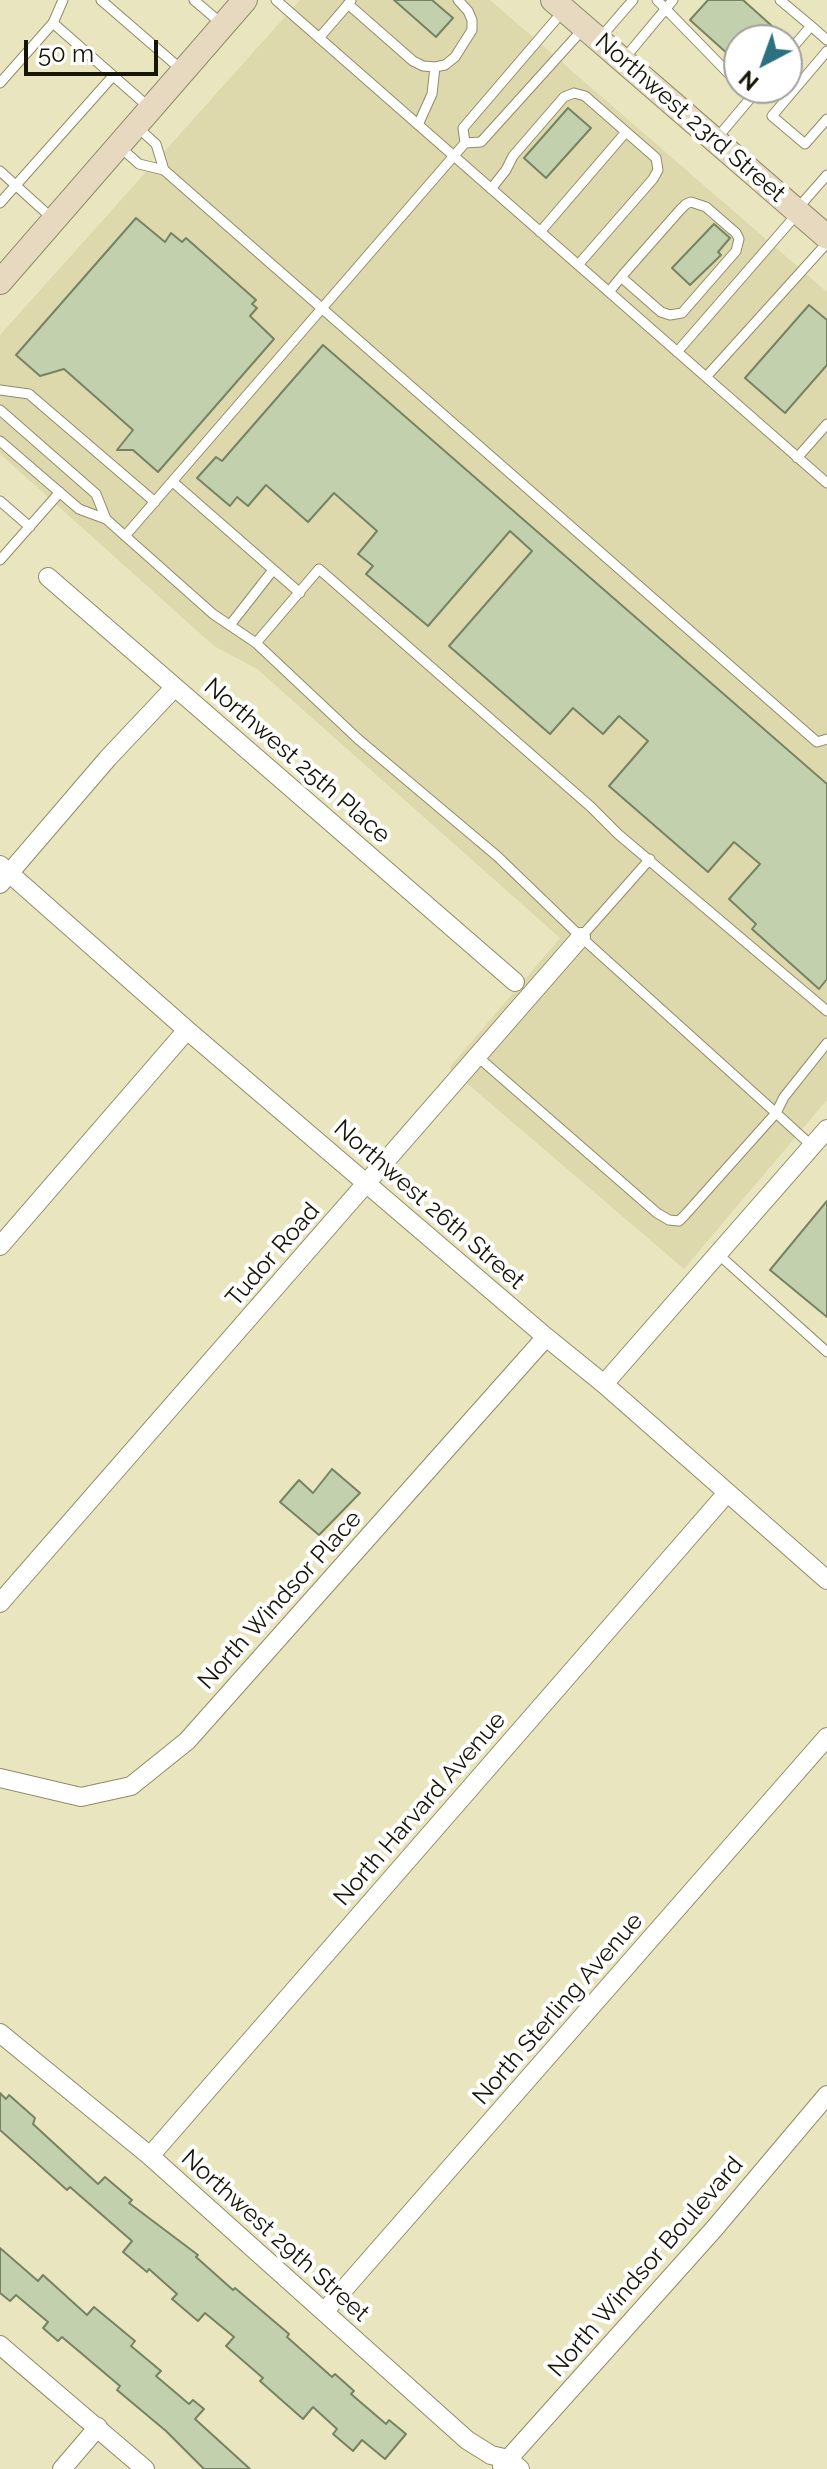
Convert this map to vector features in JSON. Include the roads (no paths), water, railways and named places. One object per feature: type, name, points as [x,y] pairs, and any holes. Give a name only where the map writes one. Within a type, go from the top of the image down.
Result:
[{"type":"main road","points":[[0,282],[243,0]]},
{"type":"main road","name":"Northwest 23rd Street","points":[[558,5],[798,211],[827,240]]},
{"type":"street","name":"Northwest 25th Place","points":[[48,577],[515,982]]},
{"type":"street","points":[[3,874],[174,688]]},
{"type":"street","name":"Northwest 26th Street","points":[[3,874],[604,1384],[827,1580]]},
{"type":"street","name":"Tudor Road","points":[[0,1603],[581,937]]},
{"type":"street","points":[[0,1246],[187,1030]]},
{"type":"street","points":[[604,1384],[821,1140]]},
{"type":"street","name":"North Windsor Place","points":[[0,1778],[81,1797],[131,1786],[143,1777],[187,1741],[546,1337]]},
{"type":"street","name":"North Harvard Avenue","points":[[150,2156],[727,1493]]},
{"type":"street","name":"North Sterling Avenue","points":[[324,2312],[827,1737]]},
{"type":"street","name":"Northwest 29th Street","points":[[0,2033],[150,2156],[467,2440],[509,2466]]},
{"type":"street","name":"North Windsor Boulevard","points":[[509,2466],[827,2095]]},
{"type":"street","points":[[0,2345],[145,2469]]},
{"type":"street","points":[[62,2469],[98,2427]]},
{"type":"lane","points":[[0,83],[53,23],[63,0]]},
{"type":"lane","points":[[101,0],[183,71]]},
{"type":"lane","points":[[194,0],[223,25]]},
{"type":"lane","points":[[276,0],[827,483]]},
{"type":"lane","points":[[319,38],[350,2],[413,61],[423,66],[445,65],[455,57],[472,30],[468,11],[458,0]]},
{"type":"lane","points":[[465,143],[481,142],[591,34],[633,0]]},
{"type":"lane","points":[[657,0],[670,4],[686,32],[723,68]]},
{"type":"lane","points":[[780,0],[827,40]]},
{"type":"lane","points":[[623,61],[670,4]]},
{"type":"lane","points":[[125,536],[454,157],[465,143],[463,128],[558,5]]},
{"type":"lane","points":[[53,23],[113,76],[143,117],[164,170]]},
{"type":"lane","points":[[803,35],[811,26]]},
{"type":"lane","points":[[827,51],[772,116],[805,144],[827,119]]},
{"type":"lane","points":[[418,125],[432,94],[435,67]]},
{"type":"lane","points":[[0,203],[113,76]]},
{"type":"lane","points":[[491,189],[513,156],[564,97],[574,93],[585,96],[656,158],[658,170],[578,265]]},
{"type":"lane","points":[[715,141],[746,104]]},
{"type":"lane","points":[[540,232],[626,132]]},
{"type":"lane","points":[[119,146],[139,164],[164,170],[817,742],[827,739]]},
{"type":"lane","points":[[0,171],[54,220]]},
{"type":"lane","points":[[677,352],[827,175]]},
{"type":"lane","points":[[609,292],[621,277],[680,210],[691,202],[706,207],[736,233],[739,245],[736,251],[682,313],[661,312],[621,277]]},
{"type":"lane","points":[[706,377],[827,240]]},
{"type":"lane","points":[[0,390],[29,394],[155,502]]},
{"type":"lane","points":[[0,410],[96,494],[106,519]]},
{"type":"lane","points":[[797,458],[827,424]]},
{"type":"lane","points":[[0,441],[79,509],[106,519],[213,614],[256,643],[358,739],[497,856],[581,937],[776,1113],[821,1140]]},
{"type":"lane","points":[[173,482],[300,593]]},
{"type":"lane","points":[[0,560],[60,492]]},
{"type":"lane","points":[[0,501],[30,527]]},
{"type":"lane","points":[[256,643],[319,569],[581,798],[618,834],[827,1011]]},
{"type":"lane","points":[[230,625],[273,570]]},
{"type":"lane","points":[[581,937],[650,859]]},
{"type":"lane","points":[[472,1063],[657,1213],[669,1220],[679,1221],[776,1113],[784,1097],[827,1043]]},
{"type":"lane","points":[[718,1254],[827,1352]]}]
